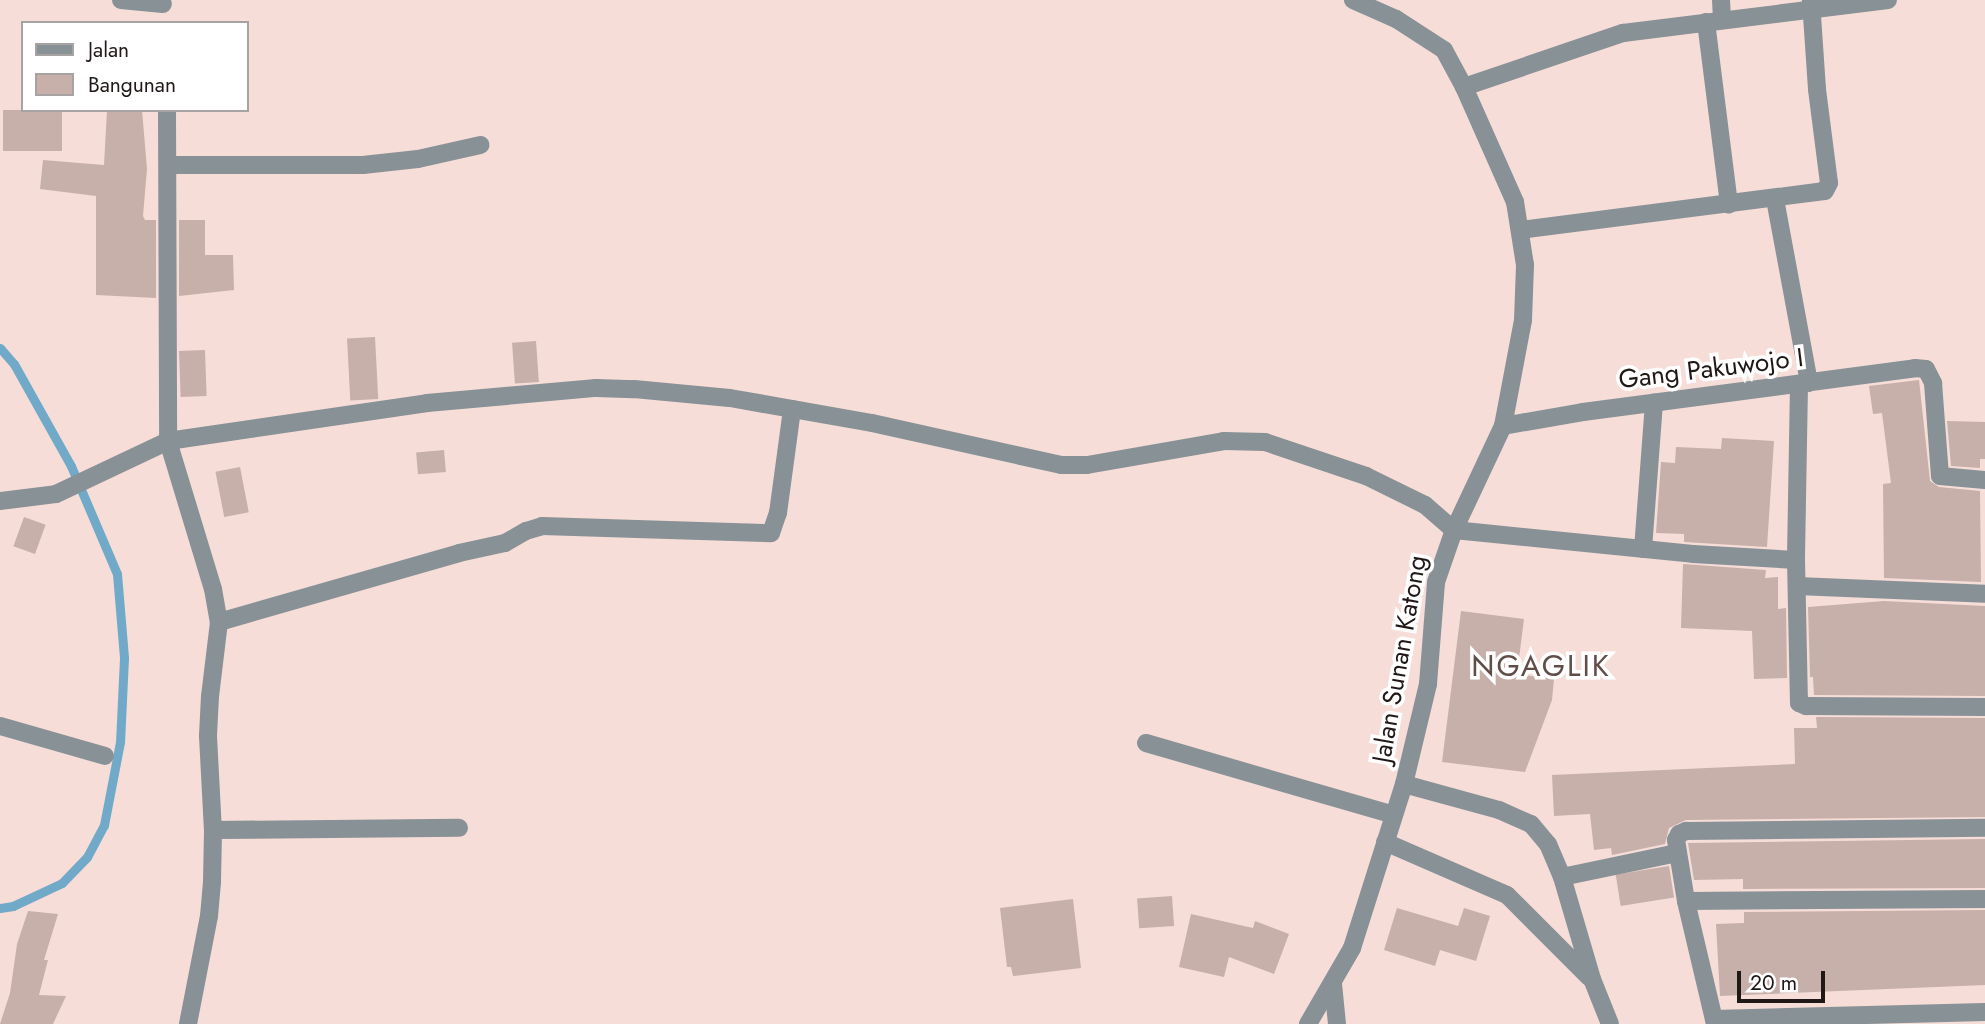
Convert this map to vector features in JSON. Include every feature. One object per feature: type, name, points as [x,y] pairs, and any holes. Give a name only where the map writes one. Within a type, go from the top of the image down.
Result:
[{"type":"street","points":[[121,0],[163,2],[164,21]]},
{"type":"street","name":"Jalan Sunan Katong","points":[[1307,1024],[1352,948],[1404,783],[1428,684],[1436,582],[1454,530],[1503,426],[1523,320],[1525,265],[1520,230],[1504,172],[1464,87],[1444,50],[1405,24],[1353,0]]},
{"type":"street","points":[[1721,0],[1714,21],[1729,205]]},
{"type":"street","points":[[1464,87],[1614,35],[1811,4],[1888,0]]},
{"type":"street","points":[[1520,230],[1820,193],[1829,186],[1811,4]]},
{"type":"street","points":[[167,112],[168,441],[213,589],[219,622],[209,696],[213,830],[209,916],[188,1024]]},
{"type":"street","points":[[169,165],[363,165],[418,159],[480,145]]},
{"type":"street","points":[[1775,199],[1804,384],[1796,559],[1802,706],[1985,707]]},
{"type":"street","name":"Gang Pakuwojo I","points":[[1503,426],[1654,402],[1915,368],[1926,369],[1931,376],[1934,390],[1940,476],[1985,480]]},
{"type":"street","points":[[0,501],[56,494],[168,441],[427,403],[596,388],[730,398],[1061,465],[1087,465],[1224,441],[1265,442],[1366,477],[1425,505],[1454,530],[1643,549],[1796,559]]},
{"type":"street","points":[[1643,549],[1654,402]]},
{"type":"street","points":[[219,622],[459,553],[505,543],[526,530],[542,526],[771,533],[778,513],[792,409]]},
{"type":"street","points":[[1797,586],[1985,594]]},
{"type":"street","points":[[0,726],[105,756]]},
{"type":"street","points":[[1146,743],[1394,815]]},
{"type":"street","points":[[1404,783],[1499,810],[1531,824],[1548,844],[1562,877],[1591,979],[1610,1024]]},
{"type":"street","points":[[213,830],[459,828]]},
{"type":"street","points":[[1985,828],[1686,831],[1676,836],[1686,901],[1715,1021],[1985,1012]]},
{"type":"street","points":[[1385,842],[1507,895],[1591,979]]},
{"type":"street","points":[[1562,877],[1677,853]]},
{"type":"street","points":[[1686,901],[1985,899]]},
{"type":"street","points":[[1333,984],[1336,1024]]},
{"type":"building","points":[[3,110],[62,112],[62,151],[3,151]]},
{"type":"building","points":[[107,112],[142,112],[147,169],[143,216],[145,220],[156,220],[156,298],[96,295],[96,196],[40,189],[43,160],[104,165]]},
{"type":"building","points":[[179,220],[205,220],[205,255],[233,255],[234,290],[179,296]]},
{"type":"building","points":[[375,337],[378,399],[350,400],[347,338]]},
{"type":"building","points":[[536,341],[539,382],[515,384],[512,343]]},
{"type":"building","points":[[205,350],[207,396],[181,397],[179,351]]},
{"type":"building","points":[[1919,380],[1930,481],[1939,487],[1980,491],[1981,582],[1884,578],[1883,484],[1891,483],[1882,413],[1873,414],[1869,386]]},
{"type":"building","points":[[1947,421],[1985,422],[1985,459],[1980,459],[1980,468],[1951,466]]},
{"type":"building","points":[[1722,438],[1774,441],[1767,547],[1684,542],[1684,534],[1656,533],[1661,462],[1675,463],[1676,447],[1721,449]]},
{"type":"building","points":[[444,450],[446,472],[418,474],[416,452]]},
{"type":"building","points":[[240,467],[249,512],[224,517],[215,472]]},
{"type":"building","points":[[24,517],[46,525],[35,554],[13,546]]},
{"type":"building","points":[[1683,564],[1766,570],[1765,578],[1778,577],[1778,609],[1786,608],[1787,678],[1754,679],[1752,631],[1681,628]]},
{"type":"building","points":[[1884,601],[1985,606],[1985,696],[1814,695],[1813,677],[1810,677],[1808,607]]},
{"type":"building","points":[[1461,611],[1524,619],[1517,674],[1554,679],[1552,700],[1525,772],[1442,762]]},
{"type":"building","points":[[1816,717],[1985,718],[1985,817],[1686,820],[1669,828],[1665,844],[1612,855],[1611,848],[1594,850],[1590,814],[1554,816],[1552,775],[1795,764],[1794,728],[1817,728]]},
{"type":"building","points":[[1985,839],[1985,888],[1743,889],[1743,879],[1694,880],[1688,843]]},
{"type":"building","points":[[1669,866],[1674,898],[1621,906],[1616,874]]},
{"type":"building","points":[[1172,896],[1174,926],[1139,928],[1137,898]]},
{"type":"building","points":[[1073,899],[1081,968],[1013,976],[1011,967],[1007,967],[1000,908]]},
{"type":"building","points":[[1397,908],[1458,926],[1464,908],[1490,916],[1476,961],[1440,950],[1435,966],[1384,950]]},
{"type":"building","points":[[1985,910],[1985,985],[1720,996],[1716,924],[1744,923],[1744,912]]},
{"type":"building","points":[[28,911],[58,914],[44,960],[48,960],[39,995],[66,996],[53,1024],[0,1024],[10,993],[17,944]]},
{"type":"building","points":[[1191,914],[1253,928],[1255,921],[1289,934],[1274,974],[1229,957],[1224,977],[1179,967]]},
{"type":"waterway","points":[[0,348],[14,364],[71,466],[117,574],[124,658],[120,742],[104,825],[87,857],[62,883],[13,906],[0,908]]},
{"type":"district","name":"NGAGLIK","points":[[1541,666]]}]
